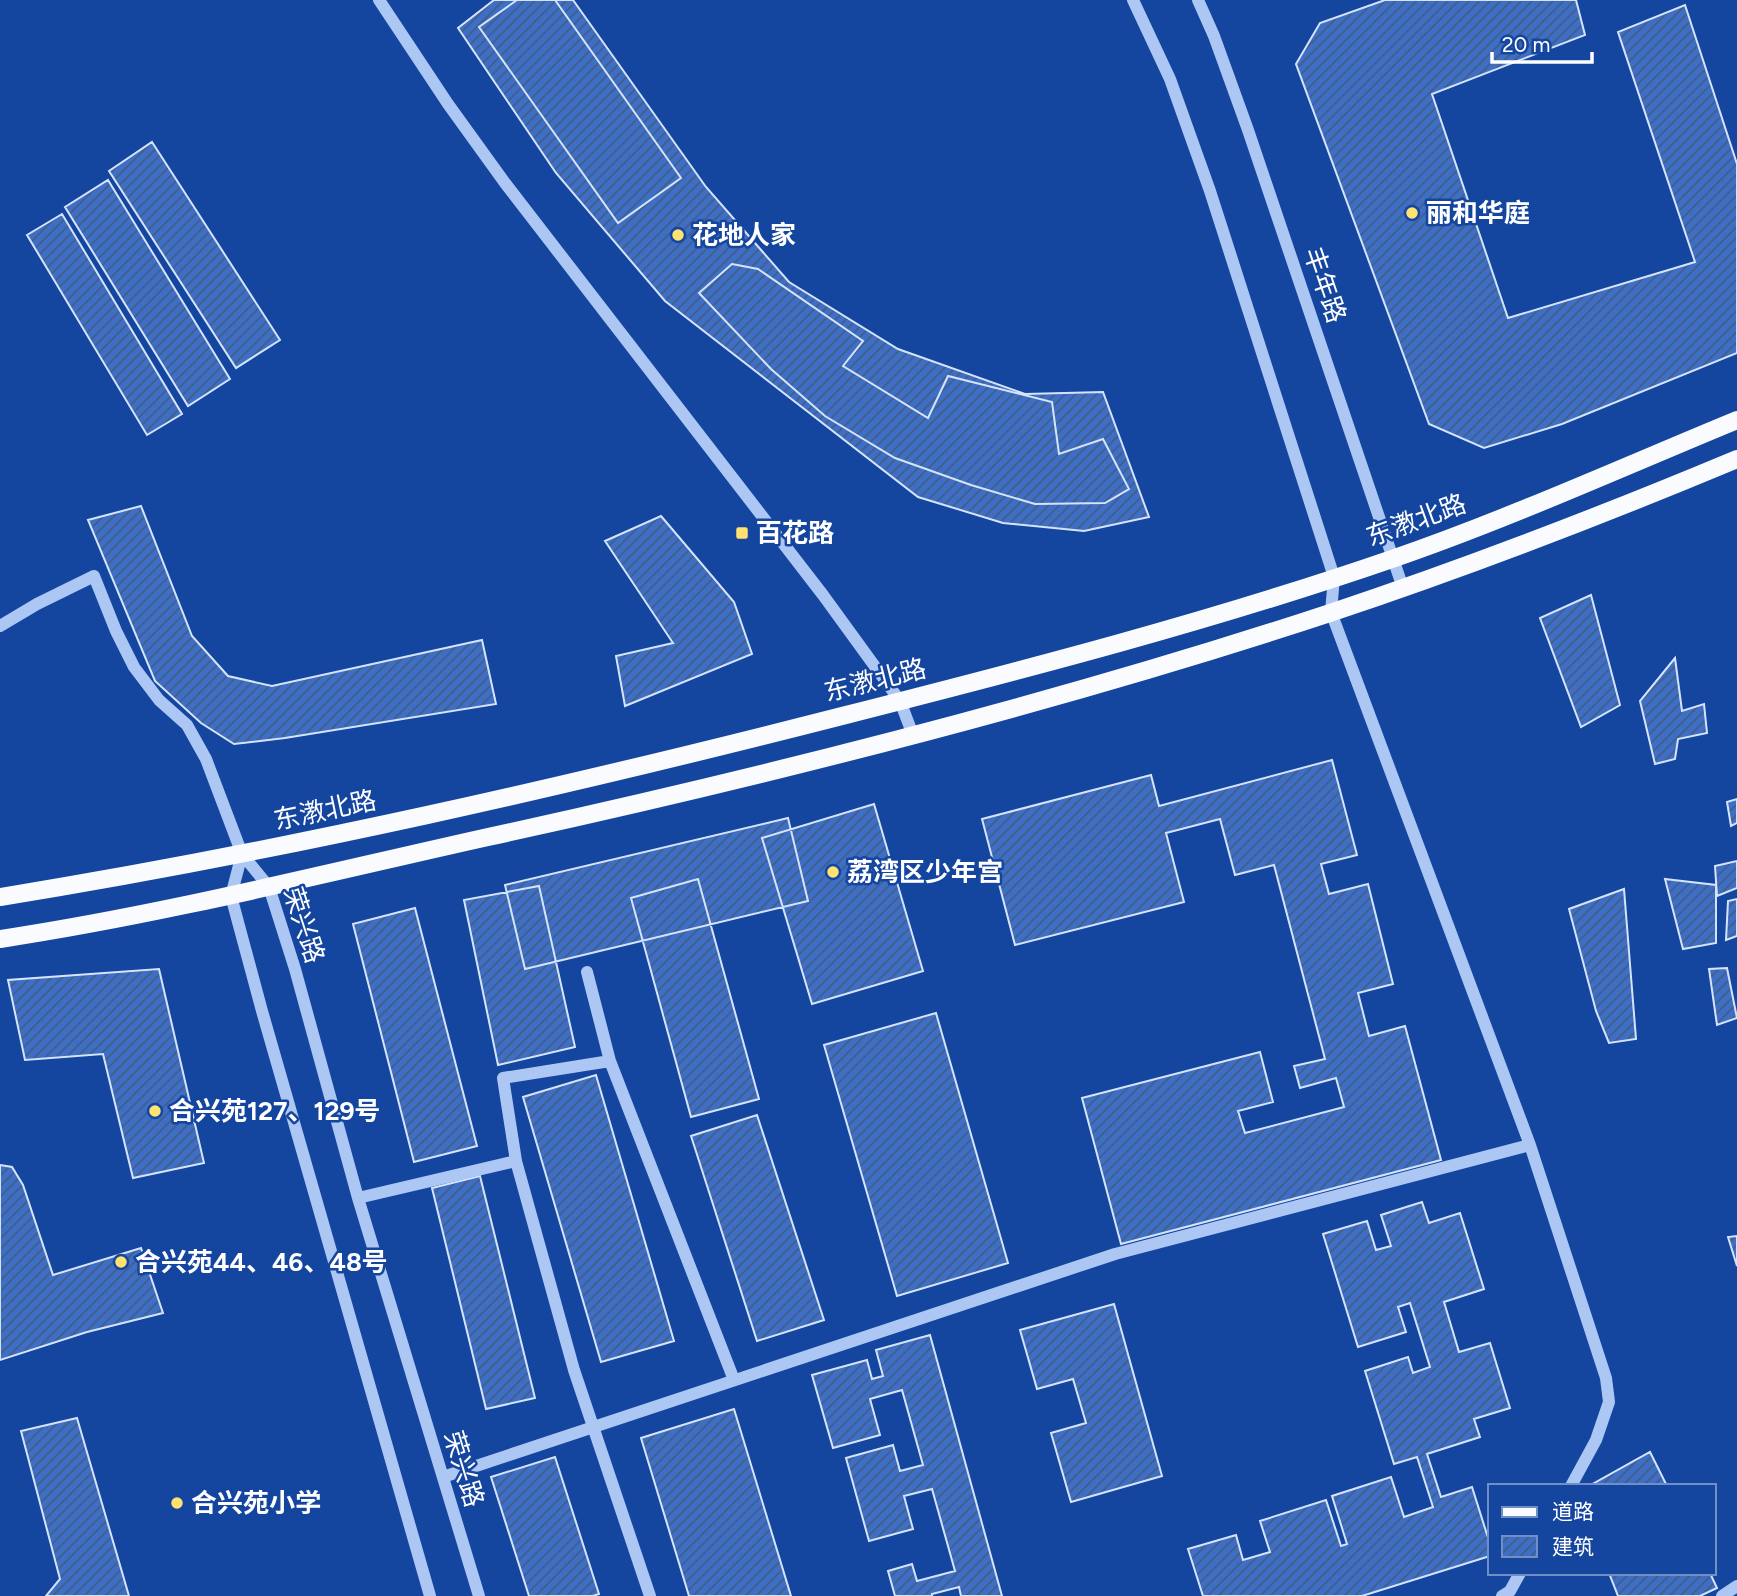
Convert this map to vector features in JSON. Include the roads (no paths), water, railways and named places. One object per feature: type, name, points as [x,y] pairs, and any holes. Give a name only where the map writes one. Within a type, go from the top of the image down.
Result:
[{"type":"main road","name":"东漖北路","points":[[0,897],[150,873],[572,782],[900,701],[1240,608],[1393,558],[1737,420]]},
{"type":"main road","points":[[0,939],[231,896],[632,806],[768,773],[1076,691],[1212,651],[1403,588],[1546,537],[1737,459]]},
{"type":"street","points":[[379,0],[448,104],[505,183],[823,595],[900,701],[913,735]]},
{"type":"street","points":[[1133,0],[1170,79],[1210,191],[1334,577],[1331,612],[1530,1144],[1606,1378],[1609,1402],[1596,1440],[1572,1484]]},
{"type":"street","name":"丰年路","points":[[1198,0],[1248,130],[1403,588]]},
{"type":"street","name":"荣兴路","points":[[0,626],[94,576],[134,667],[159,700],[187,725],[206,759],[242,854],[269,887],[295,969],[358,1198],[478,1596]]},
{"type":"street","points":[[242,854],[231,896],[430,1596]]},
{"type":"street","points":[[587,972],[610,1062],[734,1380]]},
{"type":"street","points":[[610,1062],[503,1078],[516,1161],[574,1370],[650,1596]]},
{"type":"street","points":[[443,1477],[1115,1254],[1530,1144]]},
{"type":"street","points":[[358,1198],[516,1161]]},
{"type":"street","points":[[1502,1596],[1510,1591],[1519,1575]]},
{"type":"street","points":[[1722,1596],[1737,1586]]},
{"type":"place","name":"丽和华庭","points":[[1412,213]]},
{"type":"place","name":"花地人家","points":[[678,235]]},
{"type":"place","name":"百花路","points":[[742,533]]},
{"type":"place","name":"荔湾区少年宫","points":[[833,872]]},
{"type":"place","name":"合兴苑127、129号","points":[[155,1111]]},
{"type":"place","name":"合兴苑44、46、48号","points":[[121,1262]]},
{"type":"place","name":"合兴苑小学","points":[[177,1503]]}]
